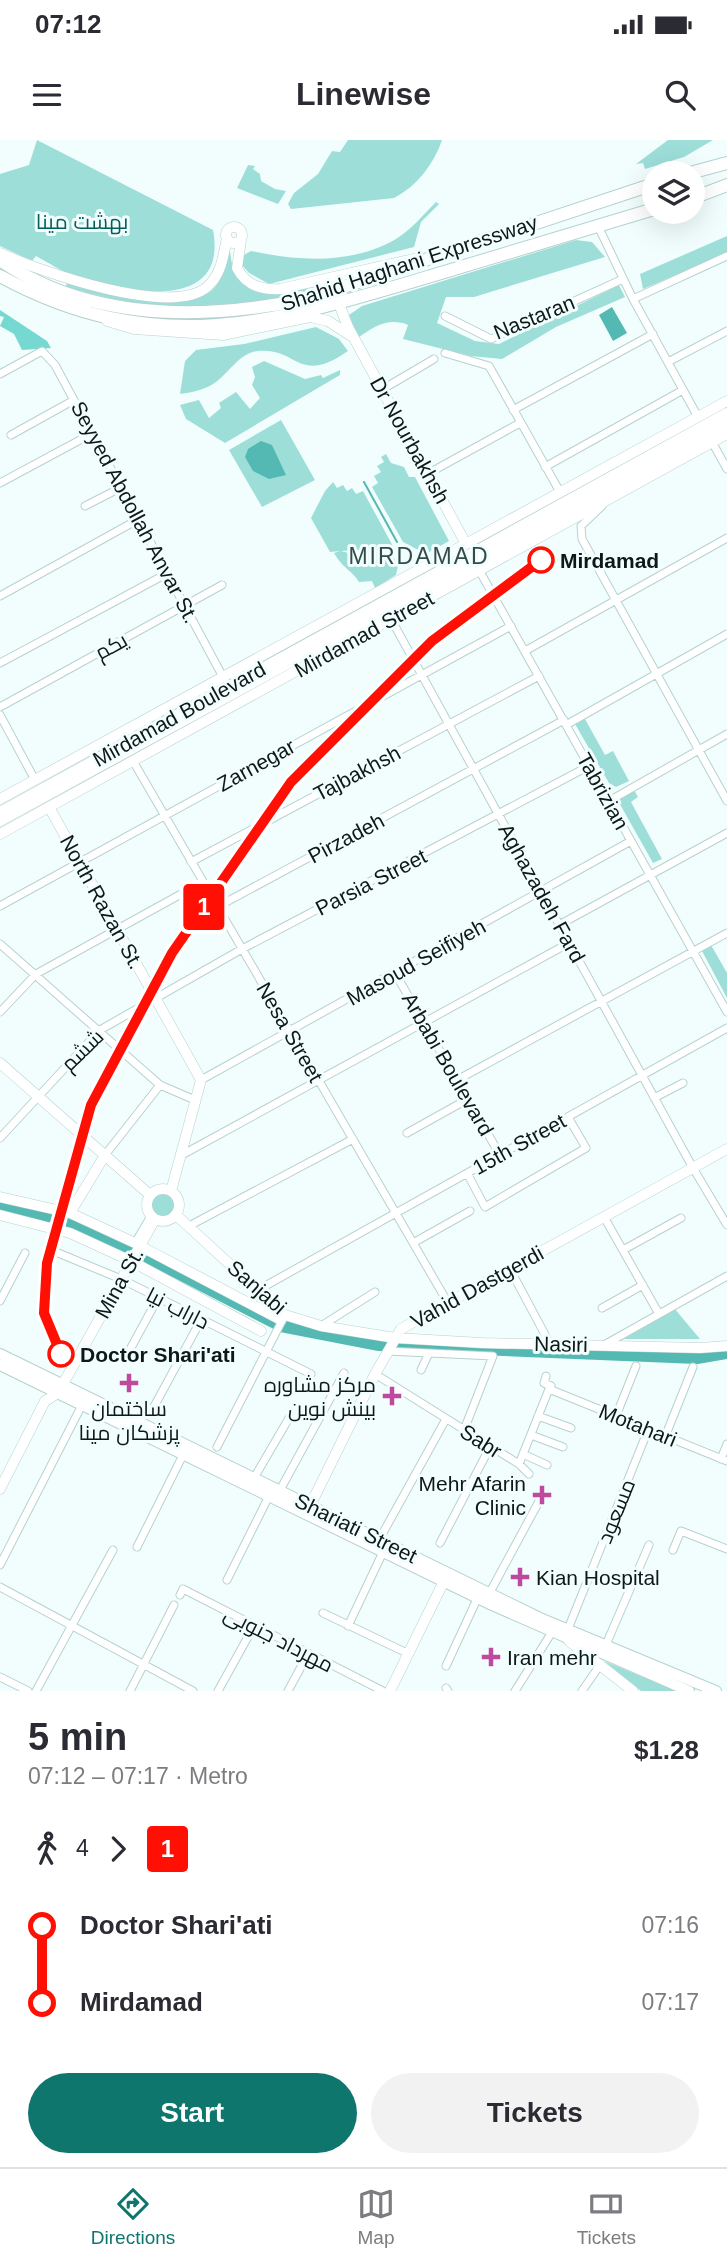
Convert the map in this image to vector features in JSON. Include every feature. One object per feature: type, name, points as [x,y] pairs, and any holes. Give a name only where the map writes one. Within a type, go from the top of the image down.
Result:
[{"type":"highway","points":[[705,169],[727,163]]},
{"type":"highway","points":[[705,194],[727,186]]},
{"type":"highway","name":"Shahid Haghani Expressway","points":[[0,260],[46,284],[94,301],[195,315],[249,311],[307,299],[642,188]]},
{"type":"highway","name":"Shahid Haghani Expressway","points":[[0,276],[40,296],[90,313],[161,325],[222,327],[278,319],[339,304],[642,213]]},
{"type":"main road","points":[[0,253],[47,273],[99,288],[179,296],[199,292],[213,282],[222,264],[227,238],[233,243],[241,240],[236,257],[240,274],[253,285],[272,289],[446,254]]},
{"type":"main road","name":"Dr Nourbakhsh","points":[[339,304],[353,337],[466,544]]},
{"type":"main road","points":[[90,313],[117,326],[134,329],[223,335],[310,317],[328,321],[353,337]]},
{"type":"main road","name":"Mirdamad Street","points":[[0,799],[727,401]]},
{"type":"main road","name":"Mirdamad Boulevard","points":[[0,812],[727,413]]},
{"type":"main road","name":"Mirdamad Boulevard","points":[[0,821],[727,424]]},
{"type":"main road","name":"Mirdamad Street","points":[[0,834],[727,434]]},
{"type":"main road","points":[[665,468],[686,447]]},
{"type":"main road","points":[[323,644],[344,645]]},
{"type":"main road","name":"North Razan St.","points":[[49,807],[201,1080]]},
{"type":"main road","points":[[0,1063],[150,1195]]},
{"type":"main road","points":[[171,1191],[201,1080]]},
{"type":"main road","name":"Vahid Dastgerdi","points":[[306,1506],[317,1490],[375,1374],[401,1329],[727,1149]]},
{"type":"main road","points":[[69,1213],[105,1155]]},
{"type":"main road","points":[[162,1189],[171,1191],[178,1199],[176,1215],[164,1221],[153,1217],[147,1204],[150,1195],[162,1189]]},
{"type":"main road","points":[[0,1197],[69,1213],[138,1244],[283,1317]]},
{"type":"main road","points":[[0,1214],[54,1226],[131,1261],[261,1331]]},
{"type":"main road","name":"Sanjabi","points":[[176,1215],[258,1290],[283,1317],[391,1344]]},
{"type":"main road","name":"Mina St.","points":[[60,1388],[153,1217]]},
{"type":"main road","name":"Nasiri","points":[[391,1344],[727,1346]]},
{"type":"main road","name":"Shariati Street","points":[[0,1353],[60,1388],[222,1468],[269,1496],[306,1506],[489,1594],[566,1636],[688,1691]]},
{"type":"main road","name":"Shariati Street","points":[[0,1365],[60,1388],[82,1405],[183,1455],[254,1478],[279,1490],[383,1552],[552,1632],[605,1647],[716,1691]]},
{"type":"main road","points":[[0,1489],[45,1401],[60,1388]]},
{"type":"main road","points":[[390,1691],[444,1581]]},
{"type":"main road","points":[[566,1636],[633,1691]]},
{"type":"street","points":[[598,226],[633,299],[698,417]]},
{"type":"street","points":[[633,299],[727,256]]},
{"type":"street","name":"Nastaran","points":[[445,316],[491,339],[623,279]]},
{"type":"street","points":[[668,362],[727,331]]},
{"type":"street","points":[[513,410],[653,334]]},
{"type":"street","name":"Seyyed Abdollah Anvar St.","points":[[0,374],[42,351],[55,365],[223,677]]},
{"type":"street","points":[[444,353],[489,366],[560,492]]},
{"type":"street","points":[[383,389],[435,359]]},
{"type":"street","points":[[545,467],[683,390]]},
{"type":"street","points":[[11,435],[74,400]]},
{"type":"street","points":[[429,473],[520,423]]},
{"type":"street","points":[[0,483],[93,433]]},
{"type":"street","points":[[712,442],[727,469]]},
{"type":"street","points":[[85,506],[122,487]]},
{"type":"street","points":[[608,499],[580,530],[615,601],[727,801]]},
{"type":"street","points":[[0,596],[139,519]]},
{"type":"street","points":[[525,651],[727,538]]},
{"type":"street","name":"Tabrizian","points":[[479,570],[727,1012]]},
{"type":"street","points":[[0,663],[168,573]]},
{"type":"street","name":"یکم","points":[[0,707],[222,585]]},
{"type":"street","name":"Aghazadeh Fard","points":[[391,619],[654,1098],[727,1225]]},
{"type":"street","name":"Zarnegar","points":[[0,906],[511,626]]},
{"type":"street","name":"Pirzadeh","points":[[217,906],[727,634]]},
{"type":"street","name":"Tajbakhsh","points":[[191,862],[539,676]]},
{"type":"street","points":[[0,715],[35,780]]},
{"type":"street","points":[[608,801],[727,734]]},
{"type":"street","name":"Nesa Street","points":[[132,761],[448,1303]]},
{"type":"street","name":"Parsia Street","points":[[242,949],[499,816],[589,766]]},
{"type":"street","points":[[559,925],[727,833]]},
{"type":"street","name":"Masoud Seifiyeh","points":[[201,1080],[631,841]]},
{"type":"street","points":[[0,1012],[36,974],[203,882]]},
{"type":"street","points":[[457,1080],[727,933]]},
{"type":"street","points":[[0,943],[160,1085],[195,1100]]},
{"type":"street","points":[[180,1156],[569,943]]},
{"type":"street","name":"ششم","points":[[0,1138],[100,1030],[242,949]]},
{"type":"street","name":"Arbabi Boulevard","points":[[396,974],[500,1155]]},
{"type":"street","points":[[642,1076],[727,1028]]},
{"type":"street","name":"15th Street","points":[[258,1290],[642,1076]]},
{"type":"street","points":[[654,1098],[683,1083]]},
{"type":"street","points":[[105,1155],[160,1085]]},
{"type":"street","points":[[407,1133],[468,1099]]},
{"type":"street","points":[[467,1173],[485,1207],[586,1148],[568,1117]]},
{"type":"street","points":[[189,1226],[353,1139]]},
{"type":"street","points":[[413,1243],[470,1211]]},
{"type":"street","points":[[604,1217],[659,1314]]},
{"type":"street","points":[[623,1250],[681,1218]]},
{"type":"street","points":[[51,1250],[121,1279]]},
{"type":"street","points":[[0,1301],[25,1253]]},
{"type":"street","points":[[510,1269],[550,1344]]},
{"type":"street","points":[[604,1345],[727,1276]]},
{"type":"street","name":"داراب نیا","points":[[121,1279],[311,1374]]},
{"type":"street","points":[[602,1308],[642,1285]]},
{"type":"street","points":[[321,1326],[375,1292]]},
{"type":"street","points":[[127,1355],[158,1298]]},
{"type":"street","points":[[217,1447],[283,1317]]},
{"type":"street","points":[[150,1414],[201,1320]]},
{"type":"street","points":[[391,1344],[429,1353],[493,1356],[464,1430]]},
{"type":"street","points":[[421,1370],[429,1353]]},
{"type":"street","points":[[616,1416],[636,1366]]},
{"type":"street","points":[[665,1437],[693,1367]]},
{"type":"street","points":[[279,1490],[344,1373]]},
{"type":"street","name":"Sabr","points":[[375,1374],[519,1464],[549,1389]]},
{"type":"street","points":[[546,1376],[544,1383],[551,1386],[549,1389]]},
{"type":"street","name":"Motahari","points":[[549,1389],[724,1460]]},
{"type":"street","points":[[0,1565],[82,1405]]},
{"type":"street","points":[[538,1416],[571,1428]]},
{"type":"street","points":[[254,1478],[289,1418]]},
{"type":"street","points":[[379,1540],[446,1419]]},
{"type":"street","name":"مسعود","points":[[566,1636],[648,1430]]},
{"type":"street","points":[[531,1435],[563,1447]]},
{"type":"street","points":[[724,1460],[727,1444]]},
{"type":"street","points":[[440,1543],[490,1447]]},
{"type":"street","points":[[523,1454],[547,1465]]},
{"type":"street","points":[[137,1547],[183,1455]]},
{"type":"street","points":[[519,1464],[529,1474]]},
{"type":"street","points":[[489,1594],[543,1494]]},
{"type":"street","points":[[226,1580],[269,1496]]},
{"type":"street","points":[[673,1550],[681,1531],[727,1549]]},
{"type":"street","points":[[605,1647],[649,1545]]},
{"type":"street","points":[[36,1691],[113,1550]]},
{"type":"street","points":[[348,1626],[383,1552]]},
{"type":"street","points":[[0,1587],[144,1662],[193,1691]]},
{"type":"street","name":"مهرداد جنوبی","points":[[180,1595],[183,1589],[383,1691]]},
{"type":"street","points":[[446,1666],[478,1597]]},
{"type":"street","points":[[130,1691],[174,1605]]},
{"type":"street","points":[[323,1614],[409,1654]]},
{"type":"street","points":[[218,1691],[254,1626]]},
{"type":"street","points":[[515,1691],[552,1632]]},
{"type":"street","points":[[288,1691],[308,1654]]},
{"type":"street","points":[[582,1691],[600,1665]]},
{"type":"street","points":[[0,1677],[28,1691]]},
{"type":"green space","name":"بهشت مينا","points":[[37,140],[213,230],[214,257],[205,275],[189,286],[168,291],[119,288],[75,276],[36,256],[32,261],[0,246],[0,174],[29,165]]},
{"type":"green space","points":[[348,140],[442,140],[423,174],[410,188],[394,198],[291,209],[288,204],[294,193],[318,174],[332,151],[340,152]]},
{"type":"green space","points":[[668,140],[713,140],[684,157],[671,161],[642,161],[636,164]]},
{"type":"green space","points":[[248,165],[255,166],[253,169],[260,174],[261,181],[275,189],[286,191],[278,204],[237,188]]},
{"type":"green space","points":[[436,202],[439,204],[421,222],[414,247],[269,284],[249,273],[241,264],[244,255],[251,251],[306,258],[343,257],[361,253],[402,235]]},
{"type":"green space","points":[[727,236],[727,253],[643,289],[640,274]]},
{"type":"green space","points":[[576,240],[592,242],[605,257],[474,297],[446,297],[437,323],[475,341],[499,344],[619,285],[625,297],[556,327],[502,359],[471,356],[403,339],[408,325],[401,323],[382,324],[358,338],[349,315],[362,306]]},
{"type":"green space","points":[[230,251],[235,273],[243,284],[254,291],[280,293],[332,279],[332,283],[272,301],[213,308],[140,304],[66,287],[67,282],[144,299],[186,300],[203,296],[215,287]]},
{"type":"green space","points":[[316,327],[339,339],[348,351],[318,365],[299,363],[271,351],[251,352],[212,385],[180,394],[185,361],[196,350],[244,344]]},
{"type":"green space","points":[[264,361],[305,379],[321,375],[323,378],[340,370],[340,375],[225,443],[186,419],[180,405],[199,400],[209,418],[221,408],[219,403],[236,392],[250,409],[260,398],[252,385],[255,377],[252,367]]},
{"type":"green space","points":[[281,420],[315,480],[262,507],[229,450]]},
{"type":"green space","points":[[386,454],[391,463],[404,467],[409,477],[415,477],[449,541],[426,554],[403,542],[372,487],[378,483],[374,476],[381,472],[377,466],[384,462],[381,457]]},
{"type":"green space","points":[[333,482],[337,488],[343,485],[347,491],[352,488],[356,494],[363,491],[394,548],[386,552],[375,549],[341,551],[352,554],[373,551],[393,556],[398,566],[396,575],[375,588],[372,581],[359,582],[341,563],[334,553],[340,551],[330,552],[311,518],[325,491]]},
{"type":"green space","points":[[585,719],[605,755],[613,751],[629,781],[616,787],[609,783],[575,724]]},
{"type":"green space","points":[[634,790],[638,797],[631,802],[662,859],[653,863],[617,799]]},
{"type":"green space","points":[[711,945],[727,973],[727,998],[702,951]]},
{"type":"green space","points":[[163,1192],[172,1196],[176,1205],[172,1214],[163,1218],[154,1214],[150,1205],[154,1196]]},
{"type":"green space","points":[[674,1308],[700,1339],[624,1339]]},
{"type":"green space","points":[[604,1661],[677,1691],[641,1691]]},
{"type":"shaded area","points":[[612,307],[627,333],[613,341],[599,315]]},
{"type":"shaded area","points":[[0,310],[47,341],[51,348],[22,350],[14,334],[0,326],[4,317],[0,316]]},
{"type":"shaded area","points":[[261,441],[272,445],[286,475],[269,479],[253,471],[245,457],[248,449]]},
{"type":"waterway","points":[[364,482],[397,542]]},
{"type":"waterway","points":[[0,1205],[60,1219],[129,1248],[281,1326],[379,1345],[697,1358],[727,1353]]},
{"type":"metro line","name":"1","points":[[61,1354],[44,1313],[47,1263],[91,1105],[172,953],[291,782],[432,641],[541,560]]},
{"type":"place","name":"Mirdamad","points":[[541,560]]},
{"type":"place","name":"Doctor Shari'ati","points":[[61,1354]]},
{"type":"place","name":"ساختمان پزشكان مينا","points":[[129,1383]]},
{"type":"place","name":"مرکز مشاوره بینش نوین","points":[[392,1396]]},
{"type":"place","name":"Mehr Afarin Clinic","points":[[542,1495]]},
{"type":"place","name":"Kian Hospital","points":[[520,1577]]},
{"type":"place","name":"Iran mehr","points":[[491,1657]]},
{"type":"district","name":"MIRDAMAD","points":[[419,556]]}]
